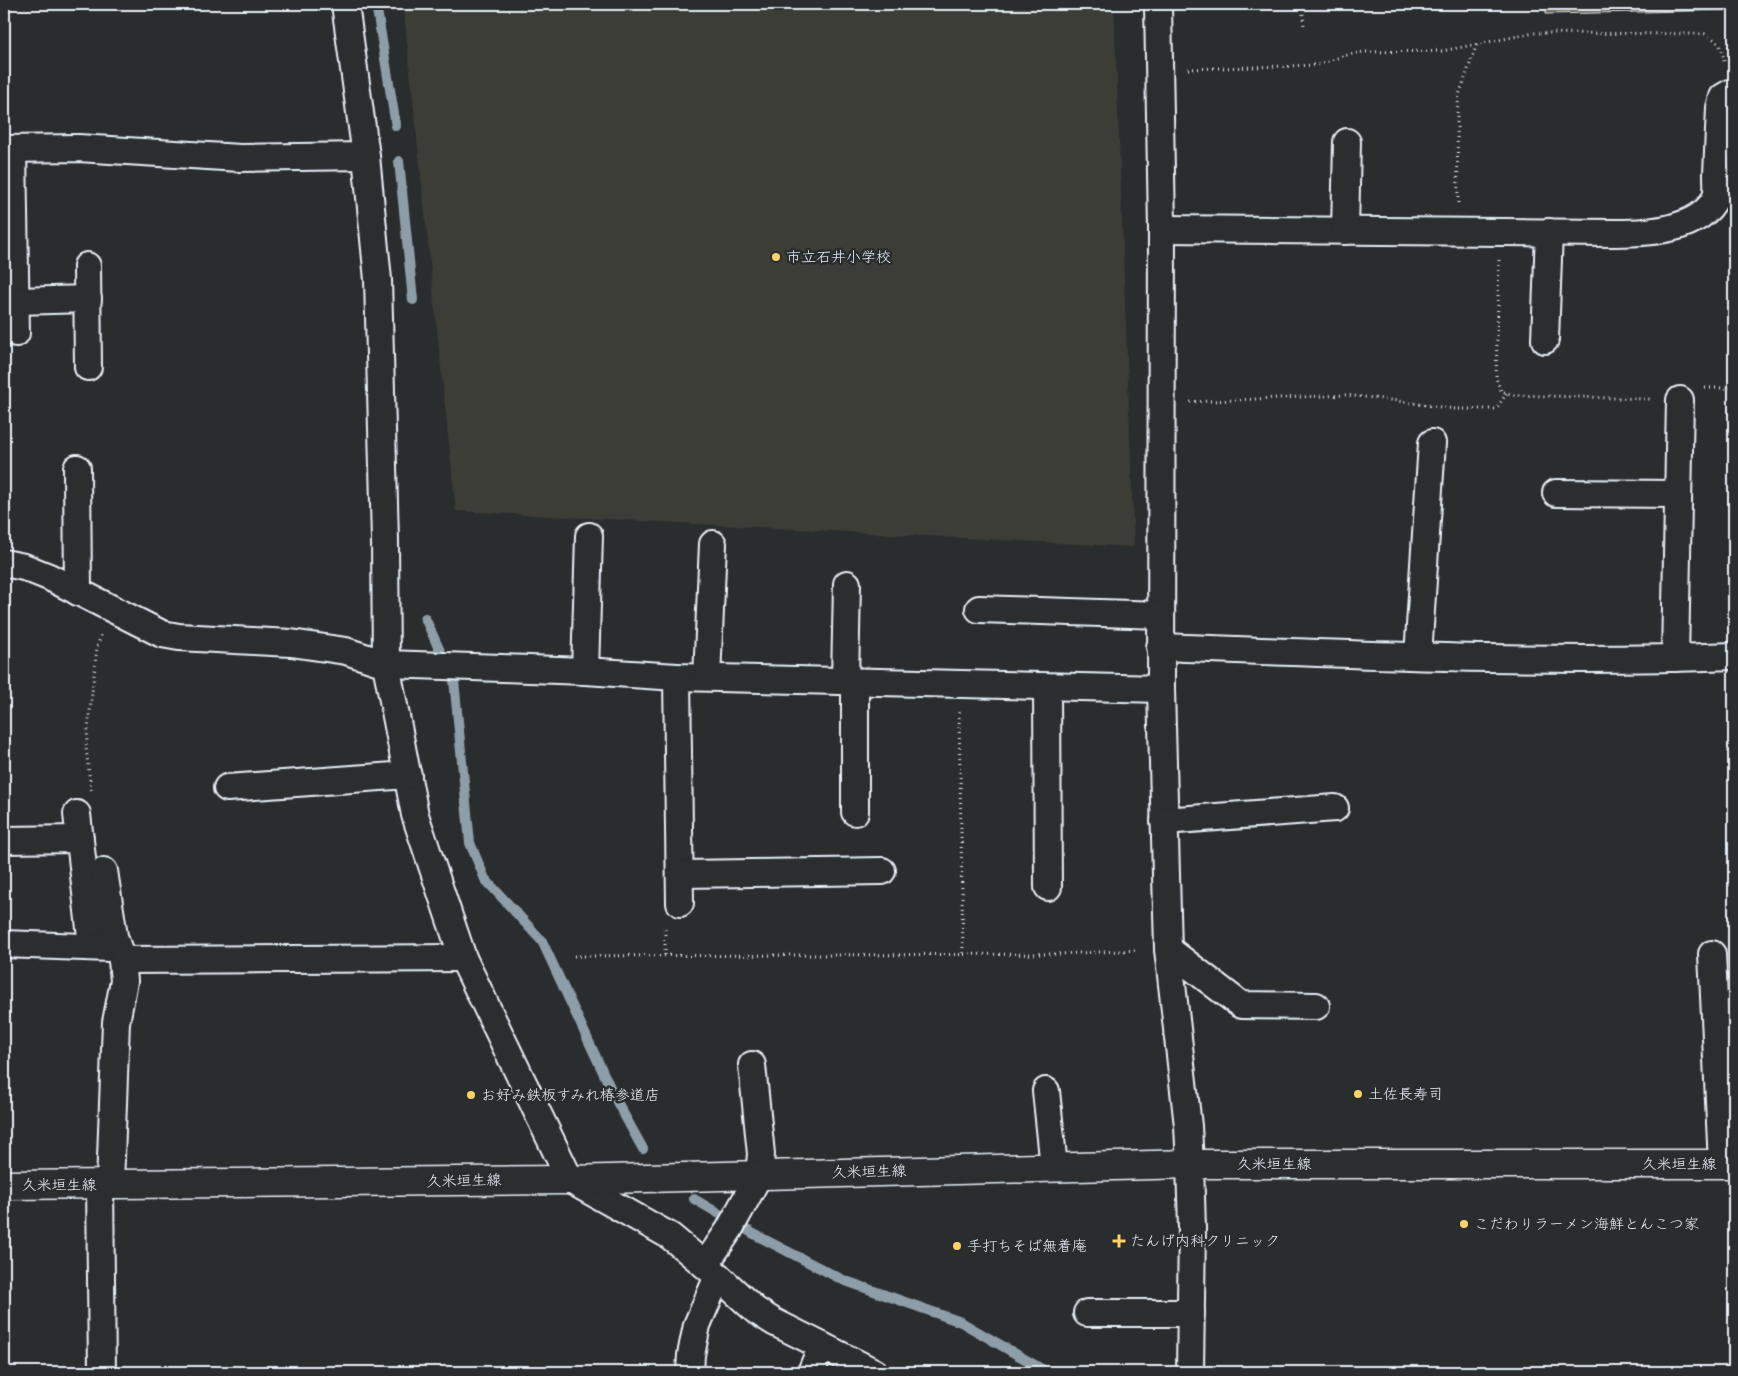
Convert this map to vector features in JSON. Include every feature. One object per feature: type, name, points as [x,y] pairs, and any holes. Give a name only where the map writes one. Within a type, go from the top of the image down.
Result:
[{"type":"main road","name":"久米垣生線","points":[[4,1185],[570,1180],[1190,1164],[1728,1164]]},
{"type":"street","points":[[345,4],[366,156],[378,280],[385,540],[386,664],[415,815],[462,958],[570,1180],[670,1236],[754,1310],[874,1372]]},
{"type":"street","points":[[1158,4],[1162,229],[1160,647],[1164,821],[1168,949],[1188,1126],[1190,1164],[1192,1228],[1190,1372]]},
{"type":"street","points":[[1162,229],[1641,233],[1664,229],[1688,222],[1708,209],[1716,196],[1720,108],[1723,97],[1732,93]]},
{"type":"street","points":[[1345,231],[1347,142]]},
{"type":"street","points":[[16,332],[8,149],[78,148],[240,158],[366,156]]},
{"type":"street","points":[[1545,340],[1549,232]]},
{"type":"street","points":[[87,266],[88,367]]},
{"type":"street","points":[[16,300],[88,300]]},
{"type":"street","points":[[1675,658],[1680,400]]},
{"type":"street","points":[[1418,656],[1432,443]]},
{"type":"street","points":[[77,468],[78,592]]},
{"type":"street","points":[[1556,493],[1677,494]]},
{"type":"street","points":[[585,671],[589,536]]},
{"type":"street","points":[[707,677],[713,544]]},
{"type":"street","points":[[4,563],[24,567],[162,634],[179,637],[291,644],[346,651],[386,664],[707,677],[1161,689]]},
{"type":"street","points":[[847,584],[855,812]]},
{"type":"street","points":[[980,609],[1161,615]]},
{"type":"street","points":[[1160,647],[1500,658],[1734,656]]},
{"type":"street","points":[[677,676],[680,903]]},
{"type":"street","points":[[1047,687],[1048,887]]},
{"type":"street","points":[[227,788],[408,775]]},
{"type":"street","points":[[85,805],[80,840],[92,946]]},
{"type":"street","points":[[1164,821],[1335,808]]},
{"type":"street","points":[[4,840],[80,840]]},
{"type":"street","points":[[102,1372],[105,1184],[116,1022],[124,981],[120,954],[114,936],[104,871]]},
{"type":"street","points":[[681,874],[882,871]]},
{"type":"street","points":[[4,944],[92,946],[120,954],[462,958]]},
{"type":"street","points":[[1168,949],[1241,1005],[1316,1006]]},
{"type":"street","points":[[1712,954],[1728,1164]]},
{"type":"street","points":[[690,1372],[697,1325],[711,1271],[734,1220],[759,1175],[761,1154],[752,1065]]},
{"type":"street","points":[[1046,1091],[1054,1168]]},
{"type":"street","points":[[1087,1313],[1191,1313]]},
{"type":"street","points":[[811,1372],[822,1346]]},
{"type":"path","points":[[1302,4],[1304,26]]},
{"type":"path","points":[[1160,70],[1317,65],[1343,56],[1363,52],[1442,51],[1534,33],[1705,34],[1716,40],[1721,48],[1732,93]]},
{"type":"path","points":[[1459,231],[1457,114],[1459,95],[1477,44]]},
{"type":"path","points":[[1500,232],[1496,378],[1501,390],[1514,395],[1680,400],[1696,388],[1734,388]]},
{"type":"path","points":[[1162,403],[1345,395],[1383,398],[1455,409],[1496,409],[1507,393]]},
{"type":"path","points":[[85,805],[86,739],[97,647],[111,609]]},
{"type":"path","points":[[959,684],[963,954]]},
{"type":"path","points":[[574,956],[1061,954],[1168,949]]},
{"type":"shaded area","name":"市立石井小学校","points":[[403,4],[1114,4],[1134,547],[456,511]]},
{"type":"building","points":[[1546,4],[1734,4],[1734,10],[1546,14]]},
{"type":"waterway","points":[[376,4],[396,126]]},
{"type":"waterway","points":[[399,161],[413,300]]},
{"type":"waterway","points":[[425,618],[440,651]]},
{"type":"waterway","points":[[454,680],[470,843],[485,879],[542,941],[616,1100],[643,1149]]},
{"type":"waterway","points":[[694,1199],[752,1233],[843,1280],[961,1322],[1047,1372]]},
{"type":"place","name":"市立石井小学校","points":[[776,257]]},
{"type":"place","name":"土佐長寿司","points":[[1358,1094]]},
{"type":"place","name":"お好み鉄板すみれ椿参道店","points":[[471,1095]]},
{"type":"place","name":"こだわりラーメン海鮮とんこつ家","points":[[1464,1224]]},
{"type":"place","name":"たんげ内科クリニック","points":[[1119,1241]]},
{"type":"place","name":"手打ちそば無着庵","points":[[957,1246]]}]
